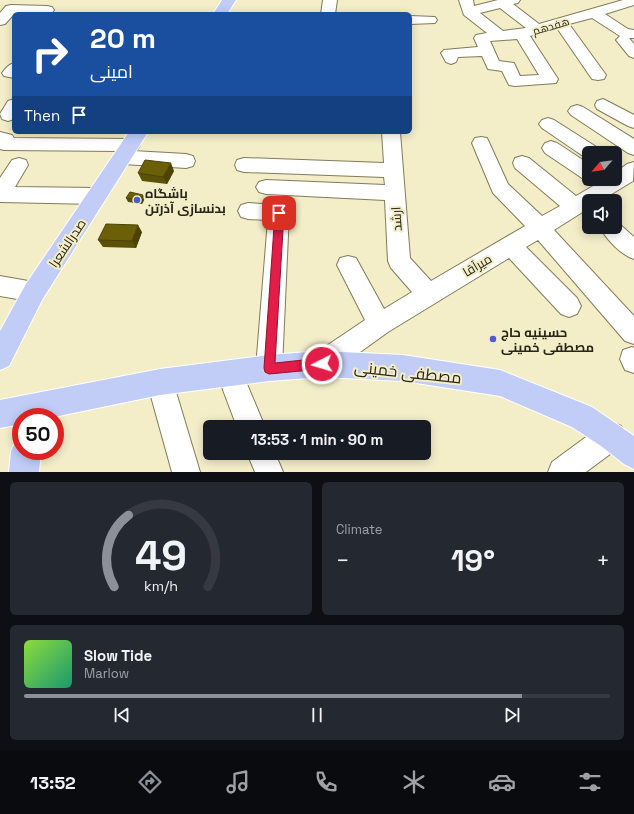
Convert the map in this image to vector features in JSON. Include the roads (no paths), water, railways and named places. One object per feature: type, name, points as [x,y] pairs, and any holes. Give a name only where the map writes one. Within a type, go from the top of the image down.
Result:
[{"type":"main road","points":[[221,12],[229,0]]},
{"type":"main road","name":"صدرالشعرا","points":[[0,357],[34,292],[131,145]]},
{"type":"main road","name":"مصطفی خمینی","points":[[50,408],[160,382],[269,368],[322,364],[403,368],[500,383],[582,417],[611,436],[634,454]]},
{"type":"main road","name":"مصطفی خمینی","points":[[0,414],[12,414]]},
{"type":"main road","points":[[24,472],[25,460]]},
{"type":"street","points":[[328,12],[330,0]]},
{"type":"street","points":[[467,6],[508,1],[538,30]]},
{"type":"street","name":"هفدهم","points":[[488,51],[481,38],[521,34],[538,30],[634,1]]},
{"type":"street","points":[[467,6],[500,36]]},
{"type":"street","points":[[0,21],[12,9],[47,8]]},
{"type":"street","points":[[594,13],[629,37],[634,54]]},
{"type":"street","points":[[412,20],[430,20]]},
{"type":"street","points":[[561,23],[598,75]]},
{"type":"street","points":[[450,59],[449,53],[488,51],[494,66],[508,66],[515,81],[550,79],[521,34]]},
{"type":"street","points":[[603,105],[634,122]]},
{"type":"street","points":[[577,111],[634,148]]},
{"type":"street","points":[[548,124],[582,146]]},
{"type":"street","name":"ارشد","points":[[390,134],[394,170],[399,261],[429,295]]},
{"type":"street","points":[[0,138],[6,139],[4,144],[131,145],[186,161]]},
{"type":"street","points":[[481,143],[500,188],[540,228],[634,333]]},
{"type":"street","points":[[551,148],[582,168]]},
{"type":"street","points":[[522,164],[582,205]]},
{"type":"street","points":[[0,194],[19,165]]},
{"type":"street","points":[[244,165],[394,170]]},
{"type":"street","name":"میرآقا","points":[[597,194],[608,186]]},
{"type":"street","points":[[266,187],[395,193]]},
{"type":"street","points":[[0,194],[97,196]]},
{"type":"street","name":"میرآقا","points":[[322,364],[380,324],[510,245],[582,205]]},
{"type":"street","points":[[248,211],[279,213],[269,368]]},
{"type":"street","points":[[617,234],[634,250]]},
{"type":"street","points":[[510,245],[569,306]]},
{"type":"street","points":[[348,265],[380,324]]},
{"type":"street","points":[[0,286],[34,292]]},
{"type":"street","points":[[230,374],[248,420]]},
{"type":"street","points":[[160,382],[186,472]]},
{"type":"street","points":[[562,472],[611,436]]},
{"type":"street","points":[[265,460],[269,472]]},
{"type":"place","name":"باشگاه بدنسازی آذرتن","points":[[137,200]]},
{"type":"place","name":"حسینیه حاج مصطفی خمینی","points":[[493,339]]}]
